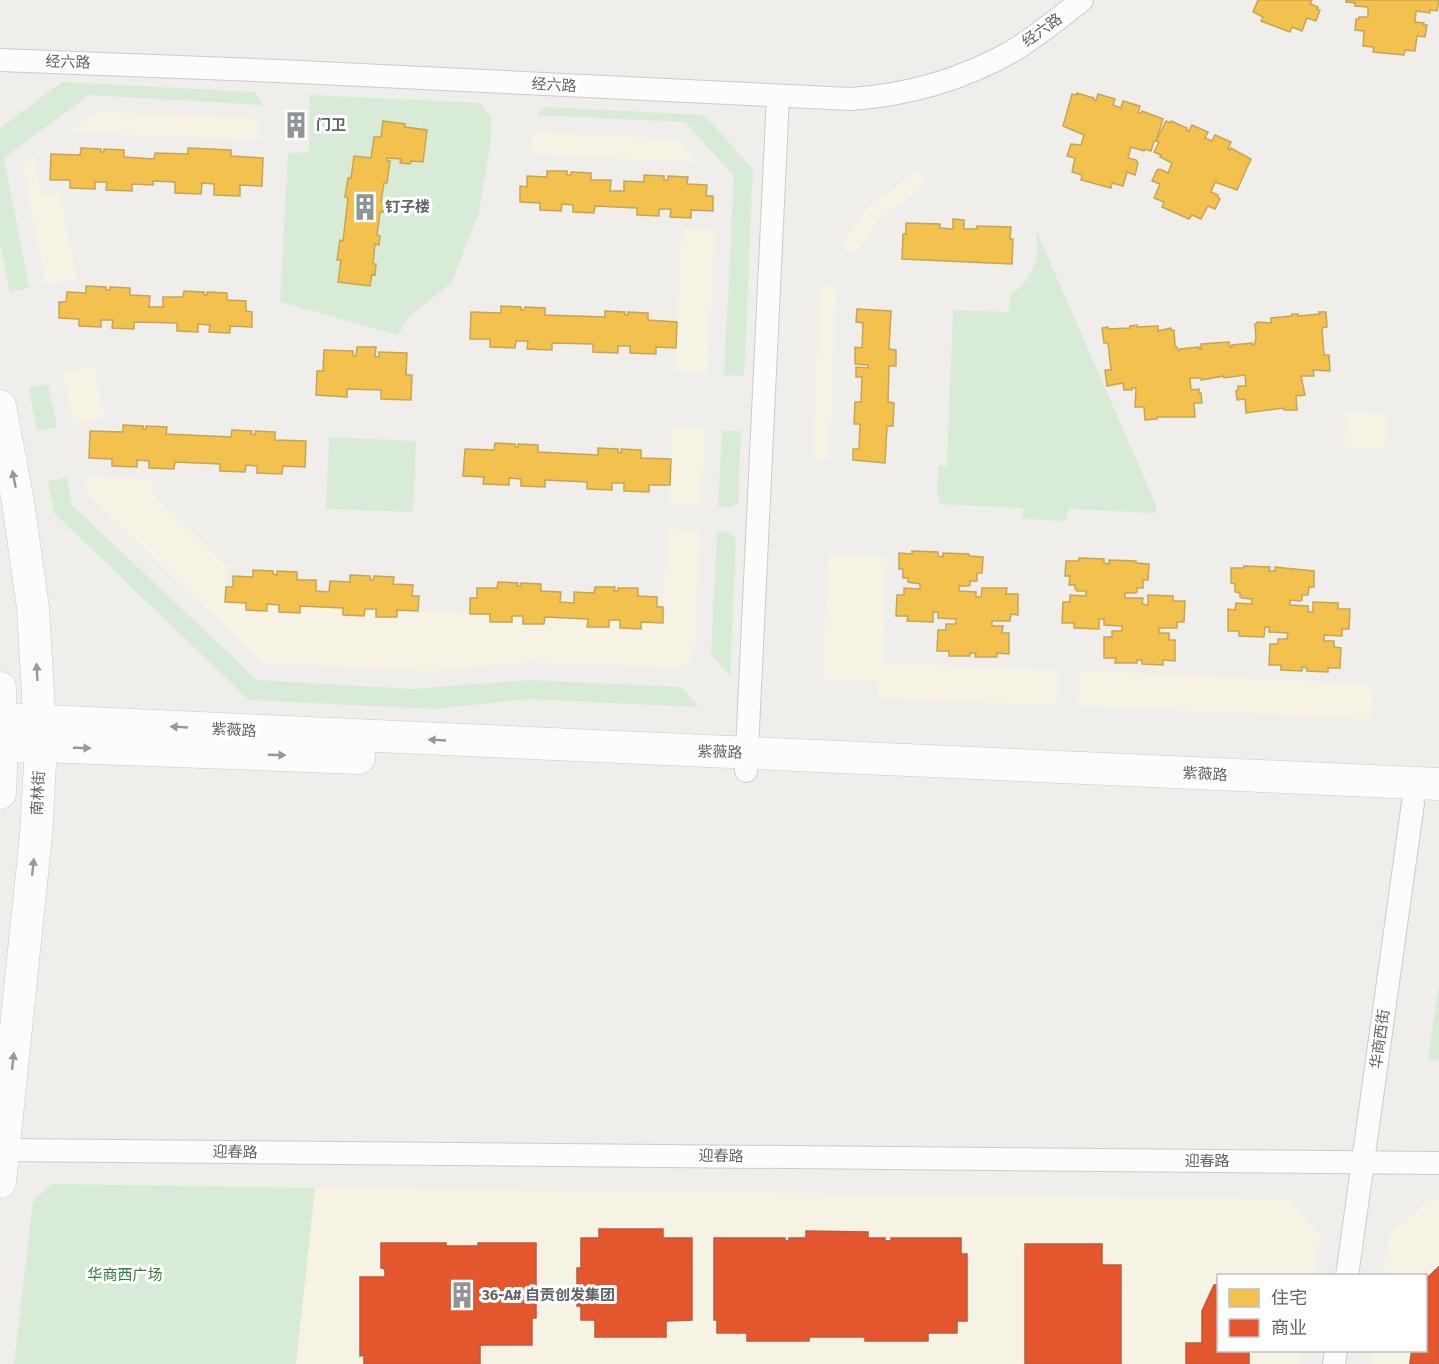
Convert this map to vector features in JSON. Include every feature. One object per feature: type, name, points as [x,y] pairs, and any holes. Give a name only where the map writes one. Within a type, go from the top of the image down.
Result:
[{"type":"main road","name":"南林街","points":[[0,406],[18,502],[33,608],[40,733],[36,835],[0,1182]]},
{"type":"main road","points":[[0,688],[0,793]]},
{"type":"main road","name":"紫薇路","points":[[1,733],[747,762],[1439,784]]},
{"type":"main road","name":"紫薇路","points":[[747,762],[1426,803]]},
{"type":"street","name":"经六路","points":[[0,60],[851,99],[881,97],[919,90],[980,68],[1012,51],[1082,0]]},
{"type":"street","points":[[747,762],[778,97]]},
{"type":"street","name":"华商西街","points":[[1347,1274],[1364,1162],[1426,803]]},
{"type":"street","name":"迎春路","points":[[4,1149],[1439,1163]]},
{"type":"shaded area","points":[[97,112],[259,119],[258,140],[68,132]]},
{"type":"shaded area","points":[[532,132],[675,139],[697,162],[531,154]]},
{"type":"shaded area","points":[[34,157],[42,195],[59,193],[77,279],[46,285],[23,166]]},
{"type":"shaded area","points":[[917,171],[927,183],[878,220],[854,255],[841,246],[866,209]]},
{"type":"shaded area","points":[[682,229],[715,230],[707,373],[675,372]]},
{"type":"shaded area","points":[[820,286],[836,286],[829,460],[813,459]]},
{"type":"shaded area","points":[[94,367],[104,417],[74,424],[63,373]]},
{"type":"shaded area","points":[[1346,412],[1387,414],[1385,449],[1345,448]]},
{"type":"shaded area","points":[[672,427],[705,429],[701,505],[669,503]]},
{"type":"shaded area","points":[[84,476],[151,479],[151,494],[227,566],[226,602],[662,623],[668,529],[700,531],[694,657],[681,668],[529,662],[428,671],[264,663],[89,496]]},
{"type":"shaded area","points":[[828,555],[887,557],[883,663],[1058,670],[1057,705],[878,698],[878,681],[823,679]]},
{"type":"shaded area","points":[[1080,671],[1372,684],[1371,719],[1078,706]]},
{"type":"shaded area","points":[[315,1188],[1288,1199],[1320,1235],[1314,1274],[1217,1274],[1217,1352],[1302,1352],[1300,1364],[296,1364]]},
{"type":"shaded area","points":[[1429,1200],[1439,1201],[1439,1364],[1370,1364],[1372,1352],[1427,1352],[1427,1274],[1383,1274],[1389,1235]]},
{"type":"green space","points":[[62,82],[255,92],[264,105],[89,95],[4,158],[29,288],[10,292],[0,242],[0,128]]},
{"type":"green space","points":[[310,95],[481,103],[491,117],[490,147],[479,212],[452,282],[410,316],[398,335],[280,302],[288,153],[309,152]]},
{"type":"green space","points":[[544,107],[704,115],[753,169],[744,376],[724,375],[734,176],[685,122],[536,115]]},
{"type":"green space","points":[[1036,230],[1156,505],[1156,513],[1068,509],[1066,521],[1023,519],[1023,508],[940,504],[937,493],[938,465],[947,466],[953,310],[1009,312],[1011,293],[1026,281],[1034,266],[1037,248]]},
{"type":"green space","points":[[48,384],[57,427],[37,431],[29,388]]},
{"type":"green space","points":[[722,431],[741,431],[738,503],[730,507],[718,507]]},
{"type":"green space","points":[[329,437],[416,441],[413,512],[326,509]]},
{"type":"green space","points":[[67,478],[72,505],[257,680],[412,689],[530,680],[681,687],[698,705],[696,707],[528,699],[435,709],[249,700],[54,513],[48,481]]},
{"type":"green space","points":[[717,532],[736,537],[730,676],[711,655]]},
{"type":"green space","points":[[1439,985],[1439,1061],[1428,1059]]},
{"type":"green space","name":"华商西广场","points":[[52,1184],[315,1188],[296,1364],[14,1364],[33,1201]]},
{"type":"building: 住宅","points":[[1258,0],[1312,0],[1310,4],[1320,10],[1316,21],[1307,18],[1302,31],[1292,27],[1290,32],[1261,21],[1263,17],[1253,12]]},
{"type":"building: 住宅","points":[[1346,0],[1439,0],[1437,11],[1430,10],[1430,13],[1416,11],[1415,22],[1427,25],[1425,37],[1417,36],[1415,51],[1405,50],[1404,55],[1373,52],[1374,47],[1363,46],[1364,31],[1355,30],[1356,19],[1368,17],[1368,7],[1355,6],[1355,3],[1346,2]]},
{"type":"building: 住宅","points":[[1077,93],[1094,98],[1096,101],[1098,94],[1115,99],[1113,105],[1121,108],[1123,101],[1140,106],[1138,113],[1142,111],[1163,119],[1151,151],[1131,147],[1128,158],[1138,163],[1135,175],[1127,172],[1123,186],[1112,183],[1111,188],[1081,180],[1082,175],[1072,172],[1075,158],[1067,156],[1071,144],[1081,145],[1084,135],[1063,126],[1072,94],[1077,95]]},
{"type":"building: 住宅","name":"门卫","points":[[292,115],[301,115],[301,136],[291,135]]},
{"type":"building: 住宅","name":"钉子楼","points":[[383,121],[427,130],[423,162],[400,163],[401,159],[387,158],[387,161],[390,161],[381,202],[384,202],[383,212],[380,212],[377,235],[380,236],[379,245],[375,244],[373,264],[376,264],[375,275],[372,274],[370,286],[338,282],[341,260],[337,260],[340,240],[343,241],[348,198],[345,197],[354,156],[371,158],[374,137],[381,137]]},
{"type":"building: 住宅","points":[[1166,121],[1170,123],[1171,121],[1189,131],[1192,125],[1208,132],[1205,138],[1212,141],[1215,135],[1231,142],[1228,149],[1231,148],[1251,159],[1237,190],[1215,182],[1211,192],[1218,195],[1220,199],[1215,209],[1208,206],[1201,219],[1192,215],[1189,219],[1162,207],[1164,202],[1154,198],[1160,184],[1152,181],[1157,170],[1168,173],[1172,163],[1154,152],[1159,142],[1156,141]]},
{"type":"building: 住宅","points":[[81,148],[101,149],[101,152],[104,152],[104,149],[124,150],[124,157],[154,159],[155,153],[188,154],[188,148],[231,150],[231,156],[263,158],[262,186],[240,185],[240,196],[214,195],[214,184],[202,183],[201,194],[175,193],[175,182],[153,181],[153,185],[132,184],[132,191],[106,190],[107,182],[95,182],[95,189],[70,188],[70,180],[50,180],[51,154],[80,155]]},
{"type":"building: 住宅","points":[[547,171],[567,171],[567,175],[571,175],[571,172],[591,173],[591,180],[611,180],[610,191],[624,191],[624,181],[644,182],[644,175],[664,176],[664,180],[668,180],[668,176],[688,177],[687,184],[707,185],[706,196],[713,196],[713,211],[691,210],[691,218],[670,217],[671,209],[659,209],[659,216],[637,215],[637,208],[595,206],[594,213],[573,212],[573,205],[562,204],[561,211],[540,210],[540,203],[520,202],[520,186],[527,187],[527,176],[547,177]]},
{"type":"building: 住宅","points":[[953,219],[964,220],[964,229],[977,229],[977,226],[1011,227],[1012,264],[902,259],[906,223],[940,224],[940,228],[953,229]]},
{"type":"building: 住宅","points":[[86,286],[106,287],[106,290],[110,290],[110,287],[130,288],[130,295],[150,296],[149,307],[163,307],[163,297],[183,297],[184,291],[204,292],[204,295],[207,295],[207,292],[227,293],[227,300],[246,301],[246,311],[252,312],[252,327],[230,326],[230,333],[209,332],[210,325],[198,324],[198,332],[177,331],[177,323],[134,322],[134,329],[112,328],[113,320],[101,320],[101,327],[79,326],[79,319],[59,318],[59,302],[66,302],[67,292],[86,293]]},
{"type":"building: 住宅","points":[[501,306],[521,307],[521,310],[525,307],[545,308],[545,315],[605,317],[605,311],[625,312],[625,315],[628,315],[628,312],[648,313],[648,320],[677,322],[676,348],[656,347],[656,354],[630,353],[630,346],[618,346],[618,353],[593,352],[593,344],[552,343],[552,350],[527,349],[528,341],[516,341],[515,348],[490,347],[490,339],[470,339],[471,312],[501,313]]},
{"type":"building: 住宅","points":[[857,309],[891,311],[889,349],[896,350],[896,366],[889,366],[888,402],[894,403],[893,426],[887,426],[885,463],[853,460],[853,449],[859,449],[860,424],[854,424],[855,402],[861,402],[862,377],[856,377],[856,367],[868,368],[868,365],[855,364],[855,347],[862,348],[863,323],[856,322]]},
{"type":"building: 住宅","points":[[1319,312],[1326,312],[1327,327],[1322,328],[1324,355],[1329,355],[1330,371],[1313,370],[1314,376],[1301,376],[1305,395],[1296,396],[1297,410],[1284,410],[1284,408],[1246,413],[1245,399],[1237,400],[1236,391],[1238,386],[1246,386],[1245,375],[1201,380],[1201,378],[1190,378],[1191,390],[1199,389],[1201,393],[1202,403],[1194,403],[1195,417],[1157,417],[1157,419],[1145,420],[1144,407],[1135,407],[1136,388],[1124,390],[1123,383],[1107,386],[1105,370],[1111,370],[1108,343],[1104,343],[1102,328],[1158,326],[1158,331],[1171,328],[1174,330],[1175,345],[1179,351],[1199,347],[1201,349],[1201,344],[1229,342],[1230,347],[1252,343],[1254,345],[1257,322],[1271,323],[1271,318],[1292,316],[1292,314],[1298,314],[1298,316],[1320,314]]},
{"type":"building: 住宅","points":[[357,347],[376,347],[375,357],[379,357],[379,352],[407,353],[406,375],[412,375],[411,400],[381,399],[381,390],[347,389],[347,397],[316,395],[317,371],[323,371],[324,350],[353,351],[353,356],[356,356]]},
{"type":"building: 住宅","points":[[123,425],[143,426],[143,429],[146,429],[146,426],[167,427],[166,434],[231,437],[232,430],[252,431],[251,434],[255,435],[255,431],[275,432],[275,440],[306,441],[305,467],[283,466],[282,474],[257,473],[257,466],[246,465],[245,472],[220,471],[220,464],[175,462],[174,469],[149,468],[149,461],[137,460],[137,467],[112,466],[112,459],[89,458],[90,431],[123,432]]},
{"type":"building: 住宅","points":[[495,443],[515,444],[515,447],[518,447],[518,444],[538,445],[538,452],[598,455],[598,448],[618,449],[618,453],[621,453],[621,449],[641,450],[641,458],[671,459],[670,485],[649,485],[649,492],[624,491],[624,483],[612,483],[612,490],[587,489],[587,482],[545,480],[545,487],[521,486],[521,479],[509,478],[509,485],[483,484],[484,477],[463,476],[465,449],[494,450]]},
{"type":"building: 住宅","points":[[912,551],[938,552],[938,556],[943,557],[943,553],[983,557],[982,573],[977,573],[977,581],[970,581],[968,586],[959,586],[959,591],[976,592],[976,597],[981,597],[982,588],[1007,588],[1006,594],[1018,594],[1018,615],[1011,614],[1010,621],[992,621],[992,626],[1003,626],[1002,633],[1009,633],[1009,654],[997,653],[997,657],[975,657],[976,653],[970,653],[970,656],[949,656],[949,651],[937,651],[938,630],[946,630],[946,624],[956,624],[956,619],[938,618],[938,612],[933,612],[933,622],[907,621],[908,616],[896,616],[897,595],[904,595],[904,588],[920,589],[920,584],[908,582],[908,578],[903,578],[903,569],[899,569],[899,553],[912,554]]},
{"type":"building: 住宅","points":[[1079,558],[1104,559],[1104,563],[1109,564],[1109,560],[1149,564],[1148,580],[1143,580],[1143,588],[1137,588],[1137,592],[1134,593],[1125,593],[1125,598],[1143,598],[1142,604],[1148,605],[1148,595],[1173,596],[1173,601],[1185,601],[1184,622],[1177,622],[1177,628],[1159,628],[1159,633],[1169,633],[1169,640],[1175,640],[1175,661],[1163,660],[1163,665],[1142,664],[1142,660],[1137,660],[1137,663],[1115,663],[1116,658],[1104,658],[1104,637],[1112,637],[1112,631],[1122,631],[1122,626],[1104,625],[1104,619],[1099,619],[1099,629],[1074,628],[1074,623],[1062,623],[1063,602],[1070,602],[1070,595],[1086,596],[1086,591],[1077,591],[1075,585],[1069,585],[1070,576],[1065,576],[1066,561],[1079,561]]},
{"type":"building: 住宅","points":[[1244,566],[1270,567],[1269,571],[1275,571],[1275,567],[1314,571],[1314,587],[1309,587],[1308,595],[1302,595],[1302,600],[1290,600],[1290,605],[1308,606],[1308,612],[1313,612],[1313,602],[1338,603],[1338,609],[1350,609],[1349,629],[1342,629],[1342,636],[1324,635],[1324,641],[1334,641],[1334,647],[1341,648],[1340,668],[1328,668],[1328,672],[1307,671],[1307,668],[1302,667],[1302,671],[1281,670],[1281,665],[1269,665],[1270,644],[1278,644],[1278,639],[1287,639],[1288,633],[1269,632],[1269,627],[1265,627],[1264,637],[1239,636],[1239,631],[1228,631],[1228,609],[1235,610],[1236,603],[1252,604],[1252,599],[1242,598],[1240,593],[1235,592],[1235,584],[1231,583],[1231,568],[1244,568]]},
{"type":"building: 住宅","points":[[253,570],[273,571],[273,574],[277,575],[277,571],[297,572],[297,580],[316,580],[316,591],[329,592],[330,581],[350,582],[350,575],[370,576],[370,580],[373,580],[374,576],[394,577],[393,584],[413,585],[412,596],[419,596],[418,611],[397,610],[397,617],[376,617],[376,609],[365,609],[364,616],[343,615],[343,608],[300,606],[300,613],[279,612],[279,605],[267,604],[267,611],[246,610],[246,603],[225,602],[226,587],[233,587],[233,576],[253,577]]},
{"type":"building: 住宅","points":[[498,582],[518,583],[517,586],[521,586],[521,583],[541,584],[541,591],[561,592],[560,602],[574,603],[574,592],[594,593],[595,587],[615,587],[614,591],[618,591],[618,588],[638,588],[638,596],[657,597],[657,607],[663,607],[663,623],[641,622],[641,629],[620,628],[620,620],[609,620],[609,627],[587,627],[588,619],[545,617],[544,624],[523,624],[523,616],[512,616],[512,622],[490,622],[490,614],[470,614],[470,598],[477,598],[477,588],[497,588]]},
{"type":"building: 住宅","name":"36-A# 自贡创发集团","points":[[412,1248],[436,1250],[436,1248],[457,1248],[457,1250],[513,1248],[513,1252],[529,1252],[529,1279],[520,1282],[520,1291],[518,1291],[519,1309],[528,1312],[528,1339],[512,1339],[512,1343],[488,1340],[488,1343],[468,1343],[468,1340],[456,1340],[456,1343],[435,1343],[435,1341],[412,1342],[412,1339],[396,1339],[396,1311],[405,1309],[405,1300],[407,1300],[405,1282],[396,1279],[396,1252],[412,1252]]},
{"type":"building: 商业","points":[[599,1229],[663,1229],[663,1238],[692,1238],[692,1320],[666,1321],[666,1337],[595,1337],[595,1320],[581,1320],[581,1306],[577,1306],[577,1268],[581,1268],[581,1238],[599,1238]]},
{"type":"building: 商业","points":[[806,1231],[868,1232],[868,1238],[885,1238],[885,1241],[891,1241],[891,1238],[961,1238],[961,1254],[967,1254],[967,1321],[957,1321],[957,1333],[928,1333],[928,1341],[865,1341],[865,1337],[809,1337],[809,1341],[747,1341],[747,1333],[717,1333],[717,1320],[714,1320],[714,1238],[785,1238],[785,1241],[789,1241],[789,1238],[806,1238]]},
{"type":"building: 商业","name":"36-A# 自贡创发集团","points":[[381,1243],[446,1243],[446,1246],[478,1246],[478,1243],[536,1243],[536,1318],[532,1318],[532,1345],[480,1345],[480,1364],[364,1364],[364,1355],[360,1356],[360,1277],[385,1277],[385,1269],[381,1268]]},
{"type":"building: 商业","points":[[1025,1244],[1102,1244],[1102,1265],[1121,1265],[1121,1364],[1025,1364]]},
{"type":"building: 商业","points":[[1439,1267],[1439,1364],[1410,1364],[1412,1352],[1427,1352],[1427,1278]]},
{"type":"building: 商业","points":[[1439,1267],[1439,1364],[1410,1364],[1412,1352],[1427,1352],[1427,1278]]},
{"type":"building: 商业","points":[[1214,1285],[1217,1285],[1217,1352],[1249,1352],[1249,1364],[1186,1364],[1186,1343],[1202,1343],[1202,1311]]},
{"type":"place","name":"门卫","points":[[296,125]]},
{"type":"place","name":"钉子楼","points":[[365,207]]},
{"type":"place","name":"36-A# 自贡创发集团","points":[[462,1295]]}]
